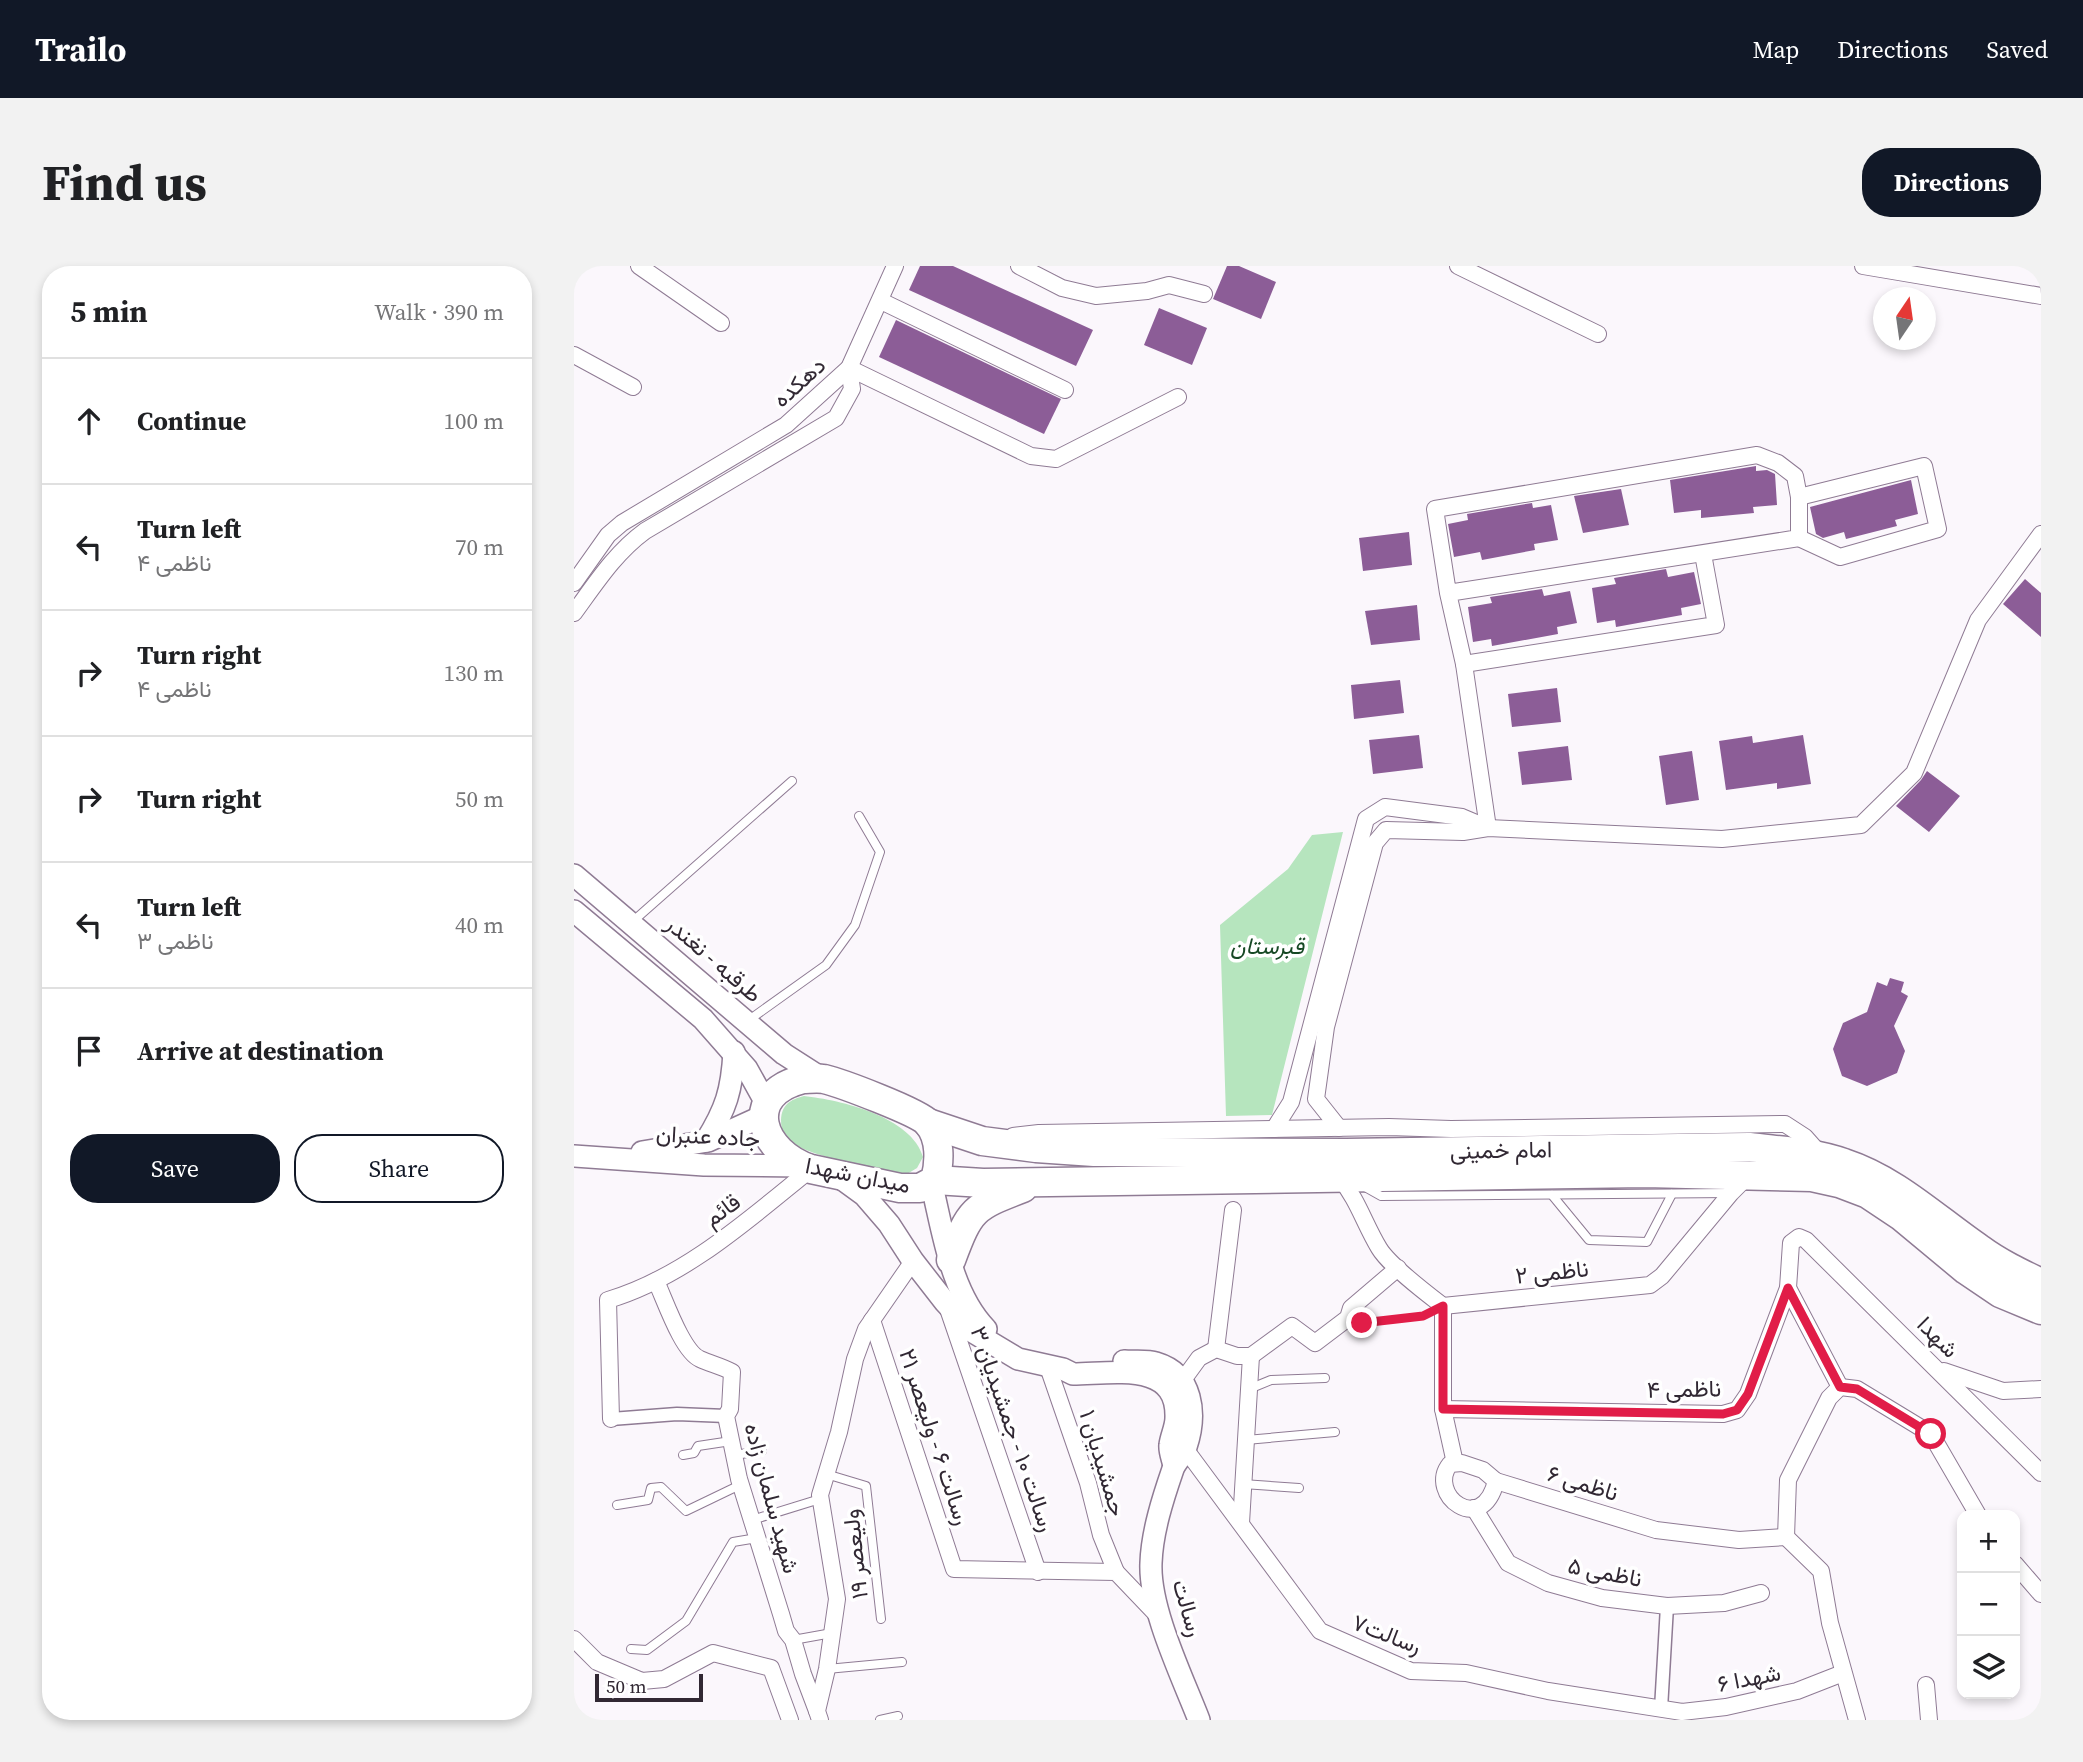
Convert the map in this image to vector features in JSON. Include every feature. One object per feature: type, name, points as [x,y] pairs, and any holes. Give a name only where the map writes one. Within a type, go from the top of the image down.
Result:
[{"type":"highway","points":[[765,1110],[776,1089],[803,1079],[823,1079],[879,1098],[928,1123]]},
{"type":"highway","name":"میدان شهدا","points":[[765,1110],[763,1126],[778,1150],[816,1170],[900,1188],[920,1188],[933,1181],[940,1163],[938,1147],[928,1123]]},
{"type":"highway","name":"امام خمینی","points":[[928,1123],[982,1141],[1094,1152],[1451,1140],[1749,1147],[1823,1157],[1846,1163],[1881,1180],[1917,1202],[1980,1250],[2012,1270],[2041,1283]]},
{"type":"highway","name":"امام خمینی","points":[[933,1181],[983,1183],[1645,1173],[1741,1184],[1812,1177],[1839,1183],[1868,1194],[1901,1216],[1966,1270],[2000,1293],[2041,1310]]},
{"type":"highway","points":[[951,1260],[964,1225],[983,1204],[1039,1182]]},
{"type":"street","points":[[639,266],[721,323]]},
{"type":"street","points":[[895,266],[849,368],[1031,456],[1056,460],[1178,397]]},
{"type":"street","points":[[1019,266],[1062,288],[1096,296],[1147,291],[1169,285],[1204,294]]},
{"type":"street","points":[[1458,266],[1598,334]]},
{"type":"street","points":[[1863,266],[2032,297],[2041,296]]},
{"type":"street","points":[[881,301],[1065,390]]},
{"type":"street","points":[[574,355],[633,387]]},
{"type":"street","name":"دهکده","points":[[574,583],[608,535],[622,523],[786,425],[849,368]]},
{"type":"street","name":"دهکده","points":[[574,613],[625,545],[836,418],[852,389],[849,368]]},
{"type":"street","points":[[786,425],[802,440]]},
{"type":"street","points":[[1488,828],[1464,664],[1448,593],[1435,509],[1756,455],[1778,463],[1795,476],[1799,497],[1799,538]]},
{"type":"street","points":[[1448,593],[1799,538],[1840,557],[1938,529],[1924,466],[1799,497]]},
{"type":"street","points":[[1386,830],[1463,832],[1488,828],[1722,839],[1861,825],[1914,774],[1978,620],[2041,534]]},
{"type":"street","points":[[1464,664],[1716,625],[1703,554]]},
{"type":"street","points":[[1274,1129],[1291,1102],[1366,818],[1385,807],[1462,817],[1488,828]]},
{"type":"street","points":[[1375,813],[1386,830]]},
{"type":"street","points":[[1291,1102],[1302,1107],[1310,1106],[1316,1099],[1325,1027],[1375,843],[1386,830]]},
{"type":"street","name":"طرقبه - نغندر","points":[[574,875],[784,1054],[823,1079]]},
{"type":"street","points":[[574,911],[703,1019],[747,1069],[765,1110]]},
{"type":"street","points":[[706,1141],[723,1114],[733,1084],[734,1052]]},
{"type":"street","points":[[1316,1099],[1339,1128]]},
{"type":"street","name":"جاده عنبران","points":[[614,1157],[706,1141],[765,1110]]},
{"type":"street","points":[[982,1141],[1039,1133],[1339,1128],[1451,1140]]},
{"type":"street","name":"جاده عنبران","points":[[574,1156],[816,1170]]},
{"type":"street","name":"رسالت","points":[[816,1170],[864,1195],[890,1224],[913,1261],[945,1302],[973,1332],[1018,1359],[1073,1374],[1140,1373],[1168,1386],[1175,1400],[1176,1420],[1170,1446],[1180,1458]]},
{"type":"street","name":"قائم","points":[[611,1419],[608,1300],[667,1277],[816,1170]]},
{"type":"street","points":[[1343,1176],[1379,1249],[1443,1306],[1443,1409],[1455,1463]]},
{"type":"street","name":"رسالت","points":[[933,1181],[958,1284],[978,1321],[1009,1354]]},
{"type":"street","name":"ناظمی ۲","points":[[1443,1306],[1650,1285],[1662,1276],[1741,1184]]},
{"type":"street","points":[[1216,1349],[1233,1210]]},
{"type":"street","name":"ناظمی ۴","points":[[1443,1409],[1723,1414],[1737,1410],[1748,1394],[1788,1288],[1791,1244],[1799,1237]]},
{"type":"street","name":"شهدا","points":[[1799,1237],[1807,1240],[2041,1473]]},
{"type":"street","points":[[818,1715],[837,1599],[820,1499],[839,1432],[855,1359],[872,1320],[913,1261]]},
{"type":"street","points":[[1183,1380],[1199,1358],[1216,1349],[1237,1356],[1251,1356],[1292,1326],[1315,1343],[1348,1318],[1351,1308],[1398,1268]]},
{"type":"street","name":"شهید سلمان زاده","points":[[656,1281],[688,1349],[699,1359],[732,1372],[730,1409],[726,1416],[740,1485],[786,1631],[793,1640],[818,1715]]},
{"type":"street","points":[[1788,1288],[1840,1387]]},
{"type":"street","name":"رسالت ۱۰ - جمشیدیان ۳","points":[[945,1302],[1038,1572]]},
{"type":"street","name":"رسالت ۶ - ولیعصر ۲۱","points":[[872,1320],[954,1569],[1038,1572]]},
{"type":"street","points":[[1241,1523],[1251,1356]]},
{"type":"street","name":"رسالت","points":[[1055,1368],[1112,1361],[1154,1362],[1172,1370],[1183,1380],[1192,1424],[1154,1536],[1151,1563],[1152,1584],[1161,1618],[1199,1720]]},
{"type":"street","name":"جمشیدیان ۱","points":[[1055,1368],[1101,1535],[1116,1572]]},
{"type":"street","points":[[1938,1369],[2003,1391],[2041,1389]]},
{"type":"street","points":[[1840,1387],[1857,1389],[1931,1434],[1975,1510]]},
{"type":"street","points":[[1840,1387],[1829,1398],[1788,1480],[1786,1537],[1821,1571],[1830,1623],[1857,1720]]},
{"type":"street","points":[[611,1419],[677,1414],[726,1416]]},
{"type":"street","name":"رسالت۷","points":[[1180,1458],[1241,1523],[1320,1631],[1411,1671],[1466,1672],[1548,1691],[1661,1709]]},
{"type":"street","points":[[1455,1463],[1471,1465],[1483,1470],[1496,1481],[1484,1505],[1465,1509],[1457,1505],[1446,1489],[1446,1469],[1455,1463]]},
{"type":"street","name":"ناظمی ۶","points":[[1496,1481],[1656,1530],[1739,1540],[1786,1537]]},
{"type":"street","name":"ناظمی ۵","points":[[1474,1508],[1508,1563],[1548,1583],[1602,1598],[1667,1605],[1724,1603],[1761,1593]]},
{"type":"street","points":[[2020,1570],[2041,1594]]},
{"type":"street","points":[[1038,1572],[1116,1572],[1161,1618]]},
{"type":"street","points":[[1661,1709],[1667,1605]]},
{"type":"street","points":[[574,1639],[597,1662],[642,1681],[664,1679],[713,1653],[771,1668],[790,1720]]},
{"type":"street","name":"شهدا ۶","points":[[1661,1709],[1682,1712],[1726,1707],[1797,1691],[1843,1673]]},
{"type":"street","points":[[1926,1685],[1929,1720]]},
{"type":"lane","points":[[631,923],[792,781]]},
{"type":"lane","points":[[747,1022],[825,965],[855,925],[880,852],[859,816]]},
{"type":"lane","points":[[1343,1176],[1381,1196],[1672,1194],[1741,1184]]},
{"type":"lane","points":[[1552,1195],[1589,1240],[1647,1242],[1672,1194]]},
{"type":"lane","points":[[1249,1389],[1271,1380],[1325,1378]]},
{"type":"lane","points":[[1246,1440],[1335,1432]]},
{"type":"lane","points":[[683,1455],[694,1453],[698,1446],[762,1451]]},
{"type":"lane","name":"ولیعصر ۱۹","points":[[826,1474],[866,1486],[881,1619]]},
{"type":"lane","points":[[1243,1484],[1299,1488]]},
{"type":"lane","points":[[617,1505],[648,1500],[651,1488],[661,1487],[686,1511],[740,1485]]},
{"type":"lane","points":[[752,1520],[820,1499]]},
{"type":"lane","points":[[631,1649],[647,1650],[686,1621],[733,1542],[757,1538]]},
{"type":"lane","points":[[793,1640],[832,1633]]},
{"type":"lane","points":[[827,1669],[902,1662]]},
{"type":"lane","points":[[880,1720],[898,1716]]},
{"type":"path","points":[[1348,1318],[1362,1323],[1423,1316],[1443,1306]]},
{"type":"green space","name":"قبرستان","points":[[1343,832],[1272,1115],[1226,1116],[1220,925],[1288,869],[1312,835]]},
{"type":"green space","points":[[804,1096],[855,1107],[890,1121],[916,1143],[923,1157],[917,1168],[907,1174],[864,1166],[831,1158],[792,1143],[782,1130],[783,1110],[795,1099]]},
{"type":"building","points":[[920,266],[953,266],[1093,330],[1076,366],[909,290]]},
{"type":"building","points":[[1227,266],[1239,266],[1276,282],[1261,319],[1213,299]]},
{"type":"building","points":[[1159,308],[1207,328],[1192,365],[1144,345]]},
{"type":"building","points":[[896,320],[1061,399],[1044,434],[879,357]]},
{"type":"building","points":[[1756,466],[1756,471],[1767,470],[1775,474],[1777,505],[1753,507],[1754,513],[1701,518],[1701,510],[1674,513],[1670,480]]},
{"type":"building","points":[[1911,480],[1918,514],[1895,520],[1897,526],[1846,539],[1844,532],[1823,538],[1816,534],[1810,507]]},
{"type":"building","points":[[1621,489],[1629,525],[1583,533],[1574,496]]},
{"type":"building","points":[[1532,503],[1533,508],[1551,505],[1558,540],[1534,544],[1535,550],[1482,560],[1480,552],[1454,557],[1448,524],[1468,520],[1467,514]]},
{"type":"building","points":[[1409,532],[1412,565],[1363,571],[1359,538]]},
{"type":"building","points":[[1666,569],[1668,577],[1694,572],[1701,604],[1681,608],[1682,615],[1616,627],[1615,620],[1597,623],[1592,588],[1616,584],[1614,578]]},
{"type":"building","points":[[2025,579],[2041,593],[2041,637],[2003,604]]},
{"type":"building","points":[[1542,589],[1544,596],[1570,591],[1577,623],[1557,627],[1558,634],[1492,646],[1491,639],[1473,642],[1468,607],[1492,603],[1490,597]]},
{"type":"building","points":[[1417,605],[1420,640],[1371,645],[1365,611]]},
{"type":"building","points":[[1400,680],[1404,713],[1354,719],[1351,685]]},
{"type":"building","points":[[1557,688],[1561,722],[1512,727],[1508,694]]},
{"type":"building","points":[[1419,735],[1423,768],[1373,774],[1369,740]]},
{"type":"building","points":[[1803,735],[1811,784],[1777,789],[1777,783],[1726,790],[1719,741],[1752,736],[1753,743]]},
{"type":"building","points":[[1568,746],[1572,780],[1522,785],[1518,752]]},
{"type":"building","points":[[1692,751],[1699,800],[1666,805],[1659,756]]},
{"type":"building","points":[[1927,771],[1960,796],[1929,832],[1896,806]]},
{"type":"building","points":[[1890,978],[1904,982],[1901,992],[1908,996],[1894,1026],[1905,1051],[1897,1073],[1867,1086],[1842,1076],[1833,1049],[1843,1023],[1867,1012],[1877,982],[1887,986]]},
{"type":"route","points":[[1362,1323],[1423,1316],[1443,1306],[1443,1409],[1723,1414],[1737,1410],[1748,1394],[1788,1288],[1840,1387],[1857,1389],[1931,1434]]}]
